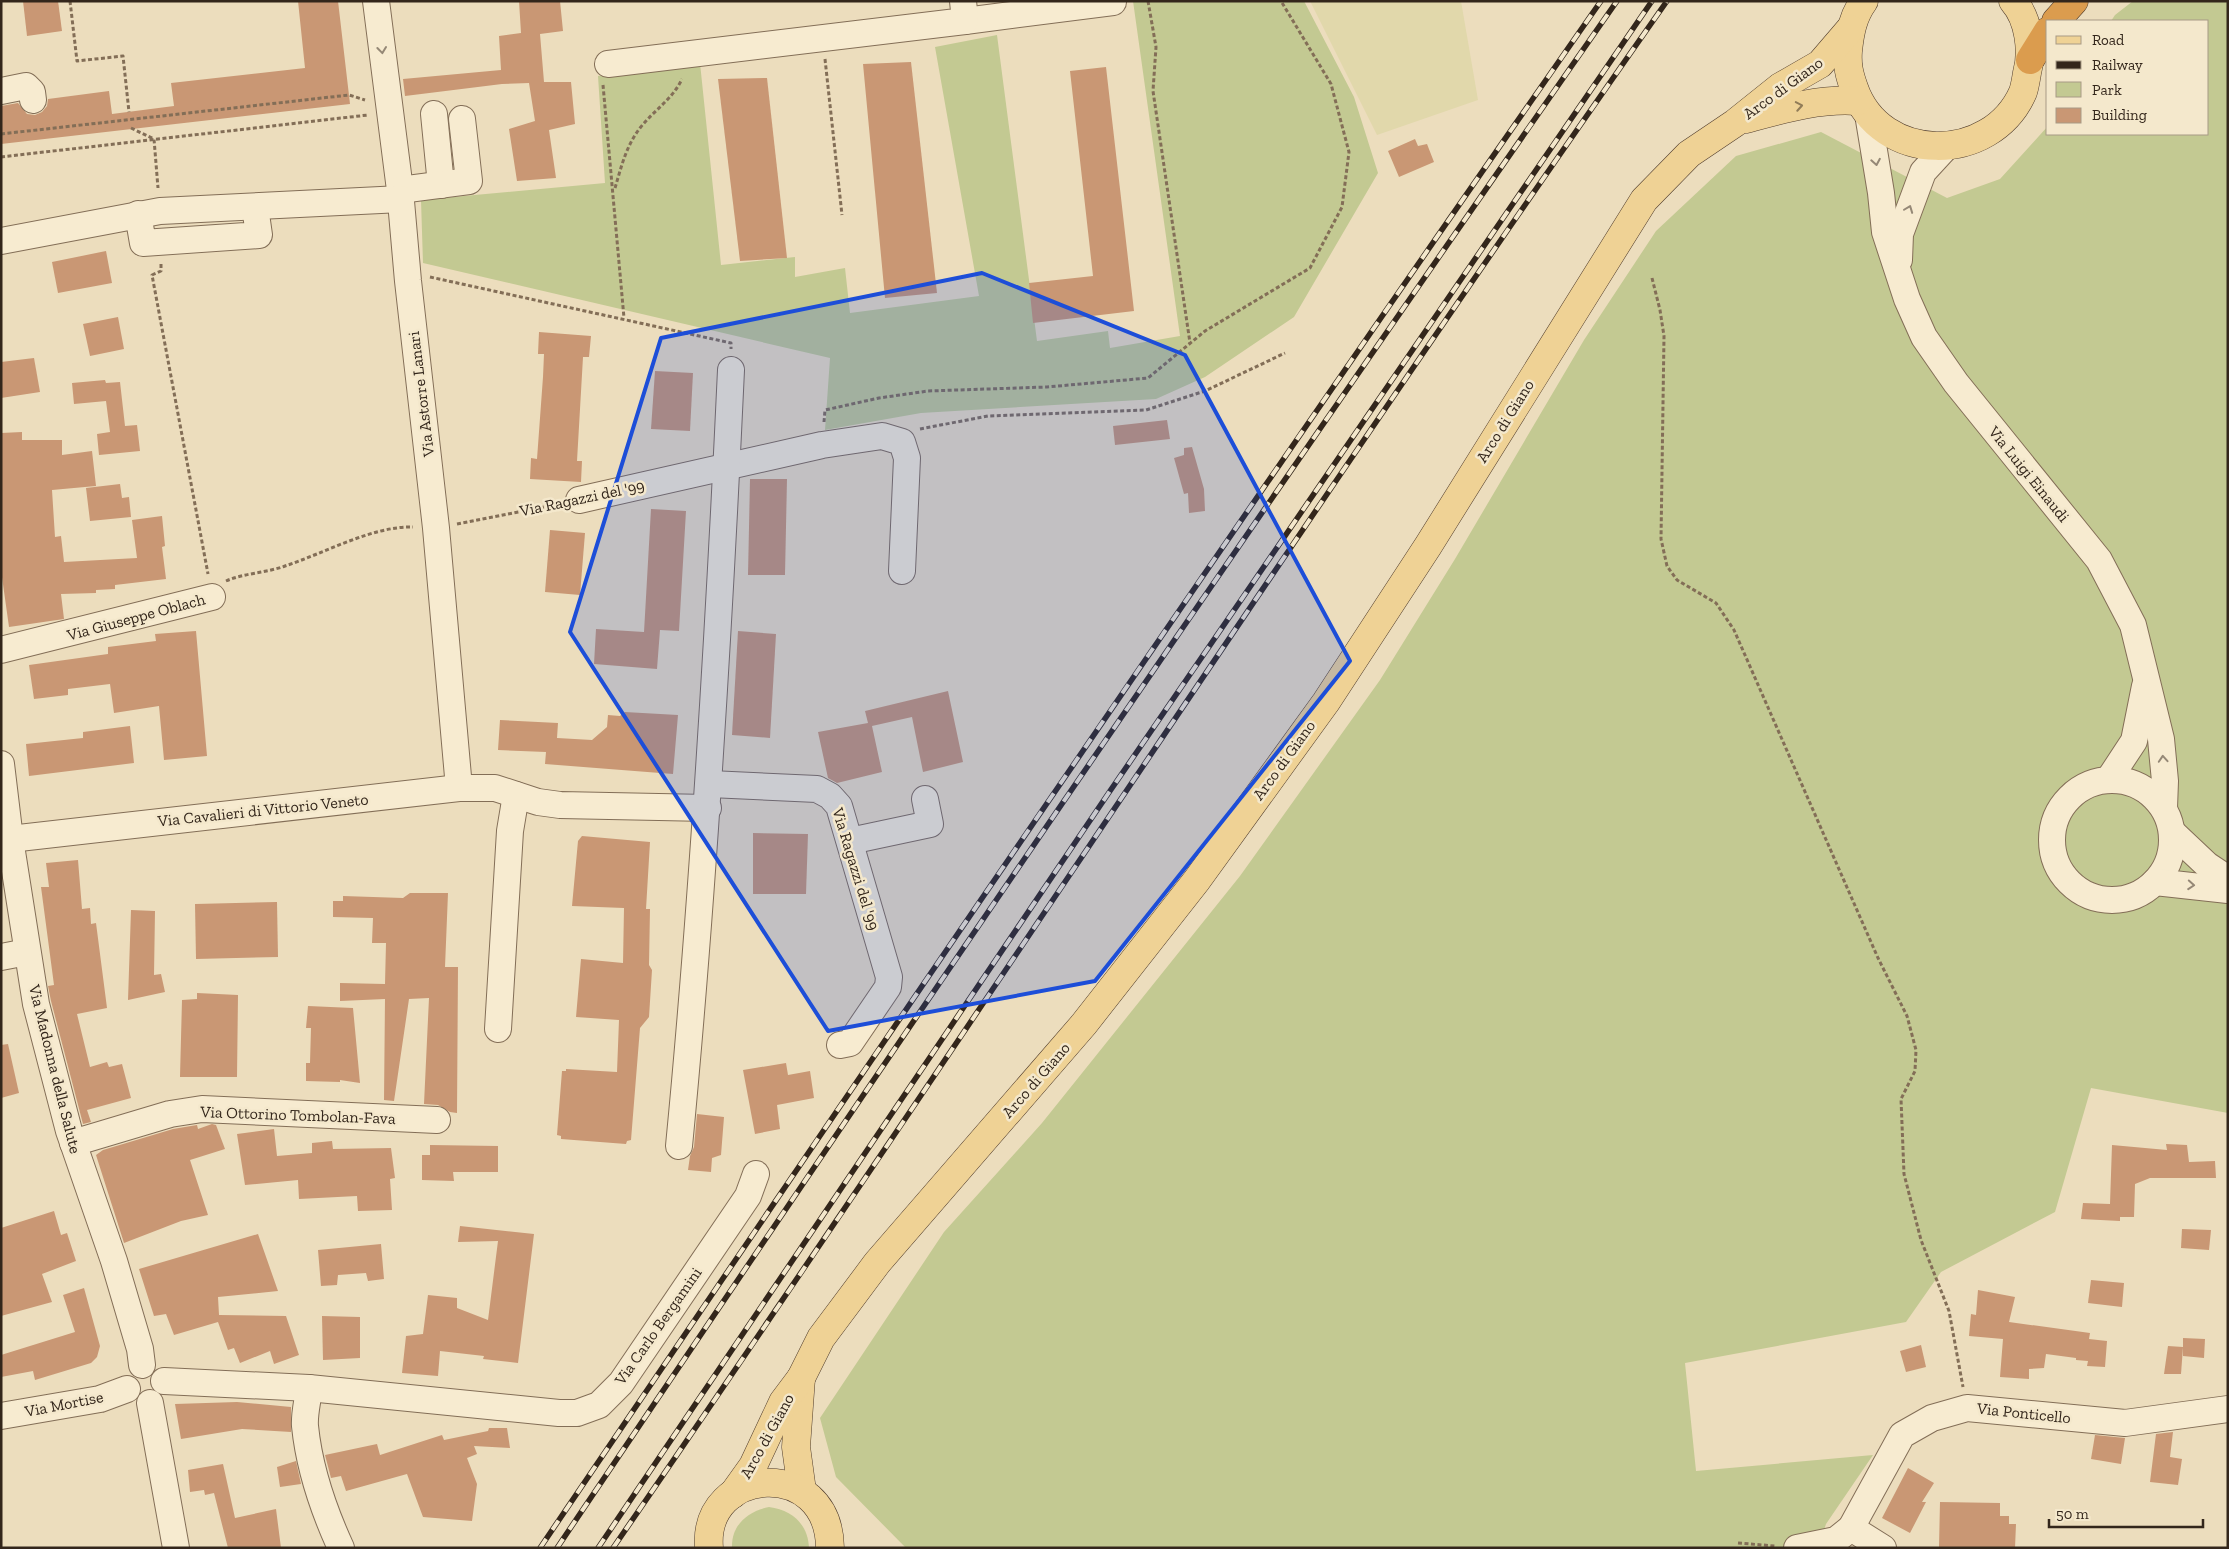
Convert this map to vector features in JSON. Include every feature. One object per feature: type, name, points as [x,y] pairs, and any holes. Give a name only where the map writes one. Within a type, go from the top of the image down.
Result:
[{"type":"highway","points":[[2057,20],[2074,1]]},
{"type":"highway","points":[[2030,60],[2046,34]]},
{"type":"main road","points":[[1864,1],[1850,29],[1847,66],[1863,108],[1888,132],[1913,144],[1946,147],[1978,138],[2004,119],[2023,92],[2030,60],[2028,31],[2013,1]]},
{"type":"main road","name":"Arco di Giano","points":[[709,1548],[710,1527],[715,1515],[753,1466],[783,1402],[801,1378],[821,1338],[847,1300],[1084,1024],[1197,880],[1320,710],[1428,546],[1644,200],[1689,154],[1735,122],[1780,87],[1820,64],[1850,29]]},
{"type":"main road","name":"Arco di Giano","points":[[1735,122],[1789,107],[1836,99],[1863,108]]},
{"type":"main road","name":"Arco di Giano","points":[[801,1378],[796,1447],[802,1491]]},
{"type":"main road","points":[[733,1494],[760,1482],[788,1484],[812,1498],[846,1548]]},
{"type":"main road","points":[[826,1519],[830,1534],[830,1548]]},
{"type":"street","name":"Via Astorre Lanari","points":[[376,1],[400,194],[436,528],[459,788]]},
{"type":"street","points":[[608,64],[822,38],[964,11],[1113,2]]},
{"type":"street","points":[[1,91],[26,86],[32,92],[33,100]]},
{"type":"street","name":"Via Luigi Einaudi","points":[[1863,108],[1881,193],[1885,232],[1907,298],[1924,337],[1956,383],[2099,560],[2133,625],[2161,738],[2164,808]]},
{"type":"street","points":[[434,114],[441,185]]},
{"type":"street","points":[[1,241],[138,214],[255,207],[400,194],[469,181],[462,119]]},
{"type":"street","name":"Via Luigi Einaudi","points":[[1899,273],[1900,234],[1923,172],[1946,147]]},
{"type":"street","points":[[138,214],[143,243],[160,242],[259,235],[255,207]]},
{"type":"street","points":[[679,1146],[696,974],[709,796],[731,370]]},
{"type":"street","points":[[882,436],[902,442],[907,458],[902,571]]},
{"type":"street","name":"Via Ragazzi del '99","points":[[579,500],[727,465],[822,445],[882,436]]},
{"type":"street","name":"Via Giuseppe Oblach","points":[[1,650],[212,597]]},
{"type":"street","points":[[2109,779],[2134,741],[2146,680]]},
{"type":"street","name":"Via Madonna della Salute","points":[[1,764],[4,800],[37,1012],[73,1143],[114,1260],[140,1350],[142,1366]]},
{"type":"street","points":[[2109,779],[2122,780],[2140,786],[2156,798],[2164,808],[2172,832],[2173,843],[2168,864],[2155,882],[2145,891],[2120,900],[2094,898],[2071,885],[2056,863],[2051,840],[2052,829],[2060,808],[2074,792],[2084,786],[2109,779]]},
{"type":"street","name":"Via Cavalieri di Vittorio Veneto","points":[[10,839],[459,788],[495,788],[538,802],[560,805],[709,796]]},
{"type":"street","name":"Via Ragazzi del '99","points":[[709,796],[817,790],[830,796],[839,806],[889,977],[888,987],[850,1043],[840,1045]]},
{"type":"street","points":[[498,1029],[510,832],[516,795]]},
{"type":"street","points":[[850,841],[930,824],[925,799]]},
{"type":"street","points":[[2172,832],[2207,865],[2228,880]]},
{"type":"street","points":[[2155,882],[2228,890]]},
{"type":"street","points":[[1,957],[27,952]]},
{"type":"street","name":"Via Ottorino Tombolan-Fava","points":[[73,1143],[170,1114],[202,1109],[438,1120]]},
{"type":"street","name":"Via Carlo Bergamini","points":[[157,1392],[310,1388],[536,1412],[577,1413],[599,1404],[621,1383],[748,1196],[756,1174]]},
{"type":"street","points":[[157,1392],[137,1402],[127,1389],[129,1374],[142,1366],[154,1367],[162,1376],[157,1392],[176,1548]]},
{"type":"street","points":[[310,1388],[305,1425],[314,1468],[332,1529],[342,1548]]},
{"type":"street","name":"Via Mortise","points":[[1,1416],[100,1398],[127,1389]]},
{"type":"street","name":"Via Ponticello","points":[[1851,1528],[1902,1435],[1932,1418],[1967,1408],[2125,1423],[2228,1409]]},
{"type":"street","points":[[1788,1547],[1836,1540],[1851,1528],[1883,1548]]},
{"type":"path","points":[[70,1],[77,61],[123,56],[129,112]]},
{"type":"path","points":[[1148,1],[1156,47],[1153,91],[1190,344]]},
{"type":"path","points":[[822,445],[825,410],[879,398],[928,391],[1047,387],[1148,378],[1205,331],[1310,268],[1342,207],[1349,152],[1332,84],[1280,1]]},
{"type":"path","points":[[822,38],[842,215]]},
{"type":"path","points":[[614,192],[628,147],[640,128],[676,90],[690,53]]},
{"type":"path","points":[[608,64],[601,65],[624,318]]},
{"type":"path","points":[[1,134],[349,95],[368,101],[368,115],[1,157]]},
{"type":"path","points":[[131,128],[154,139]]},
{"type":"path","points":[[154,139],[158,192]]},
{"type":"path","points":[[160,242],[161,271],[152,275],[212,597]]},
{"type":"path","points":[[408,281],[432,276],[731,343],[731,370]]},
{"type":"path","points":[[1652,278],[1664,336],[1661,539],[1667,566],[1677,580],[1716,603],[1734,630],[1878,958],[1907,1016],[1916,1050],[1915,1071],[1901,1099],[1904,1174],[1921,1240],[1950,1311],[1967,1408]]},
{"type":"path","points":[[882,436],[988,416],[1146,410],[1206,392],[1285,353]]},
{"type":"path","name":"Via Ragazzi del '99","points":[[436,528],[579,500]]},
{"type":"path","name":"Via Giuseppe Oblach","points":[[212,597],[227,580],[284,567],[355,540],[398,527],[436,528]]},
{"type":"path","points":[[1738,1542],[1788,1547]]},
{"type":"highlighted area","points":[[982,273],[1185,355],[1350,661],[1095,981],[828,1031],[570,632],[661,338]]},
{"type":"shaded area","points":[[1310,1],[1461,1],[1478,100],[1377,135]]},
{"type":"green space","points":[[1133,1],[1304,1],[1354,97],[1378,173],[1294,317],[1205,377],[1156,399],[921,413],[825,430],[830,358],[423,263],[421,200],[605,183],[598,76],[700,63],[721,265],[795,257],[795,277],[845,268],[850,313],[979,296],[935,47],[997,35],[1037,341],[1108,331],[1110,348],[1180,336]]},
{"type":"green space","points":[[2133,1],[2228,1],[2228,1113],[2091,1088],[2055,1212],[1941,1272],[1906,1322],[1685,1363],[1696,1471],[1873,1455],[1826,1524],[1818,1548],[906,1548],[836,1477],[820,1418],[944,1232],[1042,1123],[1240,876],[1380,680],[1455,559],[1584,340],[1656,231],[1736,156],[1821,132],[1947,198],[2000,179],[2046,128],[2046,135],[2209,135],[2209,20],[2112,20],[2115,15]]},
{"type":"green space","points":[[769,1507],[785,1511],[802,1525],[806,1532],[809,1548],[732,1548],[734,1532],[742,1520],[754,1512]]},
{"type":"building","points":[[23,1],[58,1],[62,31],[27,36]]},
{"type":"building","points":[[298,1],[338,1],[350,104],[1,144],[1,106],[18,103],[27,114],[35,115],[42,112],[47,106],[48,99],[109,91],[112,114],[174,106],[171,83],[305,68]]},
{"type":"building","points":[[519,1],[560,1],[563,31],[540,34],[544,82],[571,82],[575,124],[549,130],[556,178],[517,181],[509,129],[535,121],[529,83],[502,84],[405,96],[403,79],[501,70],[499,36],[521,33]]},
{"type":"building","points":[[911,62],[937,293],[885,298],[863,64]]},
{"type":"building","points":[[1106,67],[1134,311],[1033,323],[1029,283],[1093,276],[1070,71]]},
{"type":"building","points":[[767,78],[787,258],[740,261],[718,79]]},
{"type":"building","points":[[1415,139],[1418,146],[1427,144],[1434,162],[1399,177],[1388,151]]},
{"type":"building","points":[[106,251],[112,283],[58,293],[52,262]]},
{"type":"building","points":[[118,317],[124,349],[90,356],[83,324]]},
{"type":"building","points":[[539,332],[591,336],[589,357],[583,357],[577,461],[582,461],[581,482],[530,479],[531,458],[537,459],[543,377],[544,354],[538,354]]},
{"type":"building","points":[[34,358],[40,392],[1,398],[1,362]]},
{"type":"building","points":[[655,371],[693,373],[690,431],[651,429]]},
{"type":"building","points":[[105,380],[106,383],[120,382],[125,426],[137,425],[140,451],[99,455],[97,434],[110,432],[106,401],[74,404],[72,383]]},
{"type":"building","points":[[1167,420],[1170,439],[1115,445],[1113,426]]},
{"type":"building","points":[[22,432],[22,440],[62,440],[62,455],[92,451],[96,486],[52,490],[55,537],[61,536],[64,562],[137,558],[132,520],[162,516],[165,546],[162,547],[166,579],[115,585],[115,589],[96,590],[96,593],[61,594],[64,619],[9,627],[1,570],[1,433]]},
{"type":"building","points":[[1192,447],[1204,489],[1205,511],[1189,513],[1188,493],[1184,494],[1174,458],[1184,455],[1184,448]]},
{"type":"building","points":[[750,479],[787,479],[785,575],[748,575]]},
{"type":"building","points":[[120,484],[122,498],[129,497],[131,517],[90,521],[86,488]]},
{"type":"building","points":[[651,509],[686,511],[679,631],[660,630],[657,669],[594,664],[596,629],[644,632]]},
{"type":"building","points":[[550,530],[585,533],[580,595],[545,592]]},
{"type":"building","points":[[196,631],[207,756],[164,760],[159,706],[114,713],[110,684],[68,689],[68,695],[34,699],[29,665],[108,654],[108,647],[156,641],[155,634]]},
{"type":"building","points":[[738,631],[776,634],[770,738],[732,735]]},
{"type":"building","points":[[948,691],[963,762],[923,772],[912,717],[872,726],[882,772],[837,783],[828,778],[818,732],[868,723],[865,711]]},
{"type":"building","points":[[625,712],[678,715],[673,774],[545,764],[546,752],[498,750],[500,720],[558,723],[557,738],[592,740],[607,727],[608,715],[620,716]]},
{"type":"building","points":[[130,726],[134,763],[29,776],[26,744],[83,738],[83,732]]},
{"type":"building","points":[[753,833],[808,834],[806,894],[753,894]]},
{"type":"building","points":[[582,836],[650,842],[646,909],[650,909],[649,965],[652,970],[649,1017],[640,1028],[631,1140],[627,1141],[626,1144],[561,1139],[561,1136],[557,1135],[562,1071],[566,1071],[566,1069],[617,1072],[619,1020],[576,1017],[581,959],[623,963],[624,908],[572,906],[578,841]]},
{"type":"building","points":[[78,860],[82,909],[90,908],[91,924],[96,923],[107,1008],[77,1014],[90,1067],[107,1062],[109,1067],[122,1064],[131,1098],[87,1110],[91,1122],[83,1124],[48,986],[54,985],[41,887],[49,887],[46,863]]},
{"type":"building","points":[[410,893],[448,893],[445,967],[458,967],[457,1113],[450,1112],[438,1105],[424,1104],[429,998],[409,999],[394,1101],[384,1100],[385,999],[340,1001],[340,983],[385,984],[386,943],[372,943],[373,918],[333,917],[333,901],[343,901],[343,896],[403,898]]},
{"type":"building","points":[[277,902],[278,957],[196,959],[195,904]]},
{"type":"building","points":[[131,910],[155,911],[154,975],[161,974],[165,992],[128,1000]]},
{"type":"building","points":[[197,993],[238,995],[237,1077],[180,1077],[182,1000],[197,999]]},
{"type":"building","points":[[308,1006],[353,1008],[360,1083],[340,1080],[340,1082],[306,1081],[306,1063],[310,1063],[311,1028],[306,1028]]},
{"type":"building","points":[[8,1044],[19,1093],[1,1098],[1,1045]]},
{"type":"building","points":[[786,1063],[788,1075],[810,1071],[814,1098],[777,1105],[780,1129],[755,1134],[743,1070]]},
{"type":"building","points":[[697,1114],[724,1117],[721,1155],[712,1158],[711,1172],[688,1170],[690,1156],[694,1147]]},
{"type":"building","points":[[212,1124],[216,1125],[225,1149],[190,1160],[208,1215],[181,1221],[124,1243],[96,1155],[103,1150],[173,1129],[197,1125],[198,1129]]},
{"type":"building","points":[[274,1129],[277,1156],[312,1153],[312,1143],[332,1141],[333,1149],[391,1148],[395,1178],[390,1179],[392,1210],[358,1211],[357,1196],[299,1199],[298,1180],[245,1185],[237,1134]]},
{"type":"building","points":[[2166,1144],[2187,1145],[2189,1162],[2215,1161],[2216,1178],[2150,1178],[2135,1184],[2134,1217],[2120,1217],[2120,1221],[2081,1219],[2083,1203],[2110,1204],[2112,1145],[2167,1150]]},
{"type":"building","points":[[430,1145],[498,1146],[498,1172],[453,1172],[454,1181],[422,1180],[422,1155],[430,1155]]},
{"type":"building","points":[[54,1211],[61,1235],[67,1233],[76,1261],[42,1274],[52,1302],[1,1316],[1,1228]]},
{"type":"building","points":[[460,1226],[534,1234],[518,1363],[483,1359],[484,1356],[440,1351],[438,1376],[402,1373],[406,1336],[423,1334],[428,1295],[457,1298],[457,1308],[488,1320],[498,1241],[458,1242]]},
{"type":"building","points":[[2182,1229],[2211,1230],[2209,1250],[2181,1248]]},
{"type":"building","points":[[258,1234],[278,1291],[218,1297],[219,1315],[286,1316],[299,1355],[274,1364],[270,1351],[240,1363],[234,1348],[228,1350],[218,1322],[174,1335],[166,1314],[154,1316],[139,1269]]},
{"type":"building","points":[[381,1244],[384,1279],[368,1281],[366,1273],[338,1275],[337,1285],[321,1286],[318,1250]]},
{"type":"building","points":[[2091,1280],[2124,1283],[2122,1307],[2088,1303]]},
{"type":"building","points":[[84,1288],[100,1346],[97,1357],[91,1363],[35,1380],[33,1371],[1,1377],[1,1355],[75,1332],[63,1295]]},
{"type":"building","points":[[1978,1290],[2015,1297],[2009,1322],[2090,1333],[2089,1339],[2107,1341],[2105,1367],[2087,1366],[2088,1361],[2046,1354],[2044,1368],[2029,1369],[2029,1379],[2000,1377],[2003,1339],[1969,1336],[1971,1314],[1976,1315]]},
{"type":"building","points":[[322,1316],[360,1317],[360,1358],[323,1360]]},
{"type":"building","points":[[2183,1338],[2205,1339],[2204,1358],[2183,1356]]},
{"type":"building","points":[[1921,1345],[1926,1367],[1906,1372],[1900,1351]]},
{"type":"building","points":[[2168,1346],[2183,1347],[2181,1374],[2164,1374]]},
{"type":"building","points":[[237,1402],[291,1407],[291,1432],[242,1429],[181,1439],[175,1404]]},
{"type":"building","points":[[489,1428],[507,1428],[510,1448],[474,1446],[477,1454],[467,1458],[477,1484],[472,1521],[423,1517],[407,1474],[346,1491],[341,1476],[331,1478],[325,1455],[377,1444],[380,1455],[442,1435],[444,1440],[488,1431]]},
{"type":"building","points":[[2173,1432],[2170,1457],[2182,1459],[2178,1485],[2150,1482],[2156,1434]]},
{"type":"building","points":[[2095,1435],[2125,1438],[2121,1464],[2091,1459]]},
{"type":"building","points":[[296,1461],[301,1484],[280,1487],[277,1467]]},
{"type":"building","points":[[223,1464],[235,1518],[276,1509],[281,1548],[228,1548],[214,1493],[205,1495],[204,1490],[190,1492],[188,1470]]},
{"type":"building","points":[[1908,1468],[1934,1483],[1922,1502],[1926,1502],[1910,1533],[1882,1518]]},
{"type":"building","points":[[1940,1502],[2000,1503],[2000,1516],[2009,1516],[2009,1524],[2016,1524],[2015,1548],[1939,1548]]},
{"type":"railway","points":[[540,1548],[1068,773],[1601,1]]},
{"type":"railway","points":[[557,1548],[1084,772],[1349,386],[1617,1]]},
{"type":"railway","points":[[598,1548],[1110,791],[1652,1]]},
{"type":"railway","points":[[613,1548],[1401,386],[1667,1]]}]
